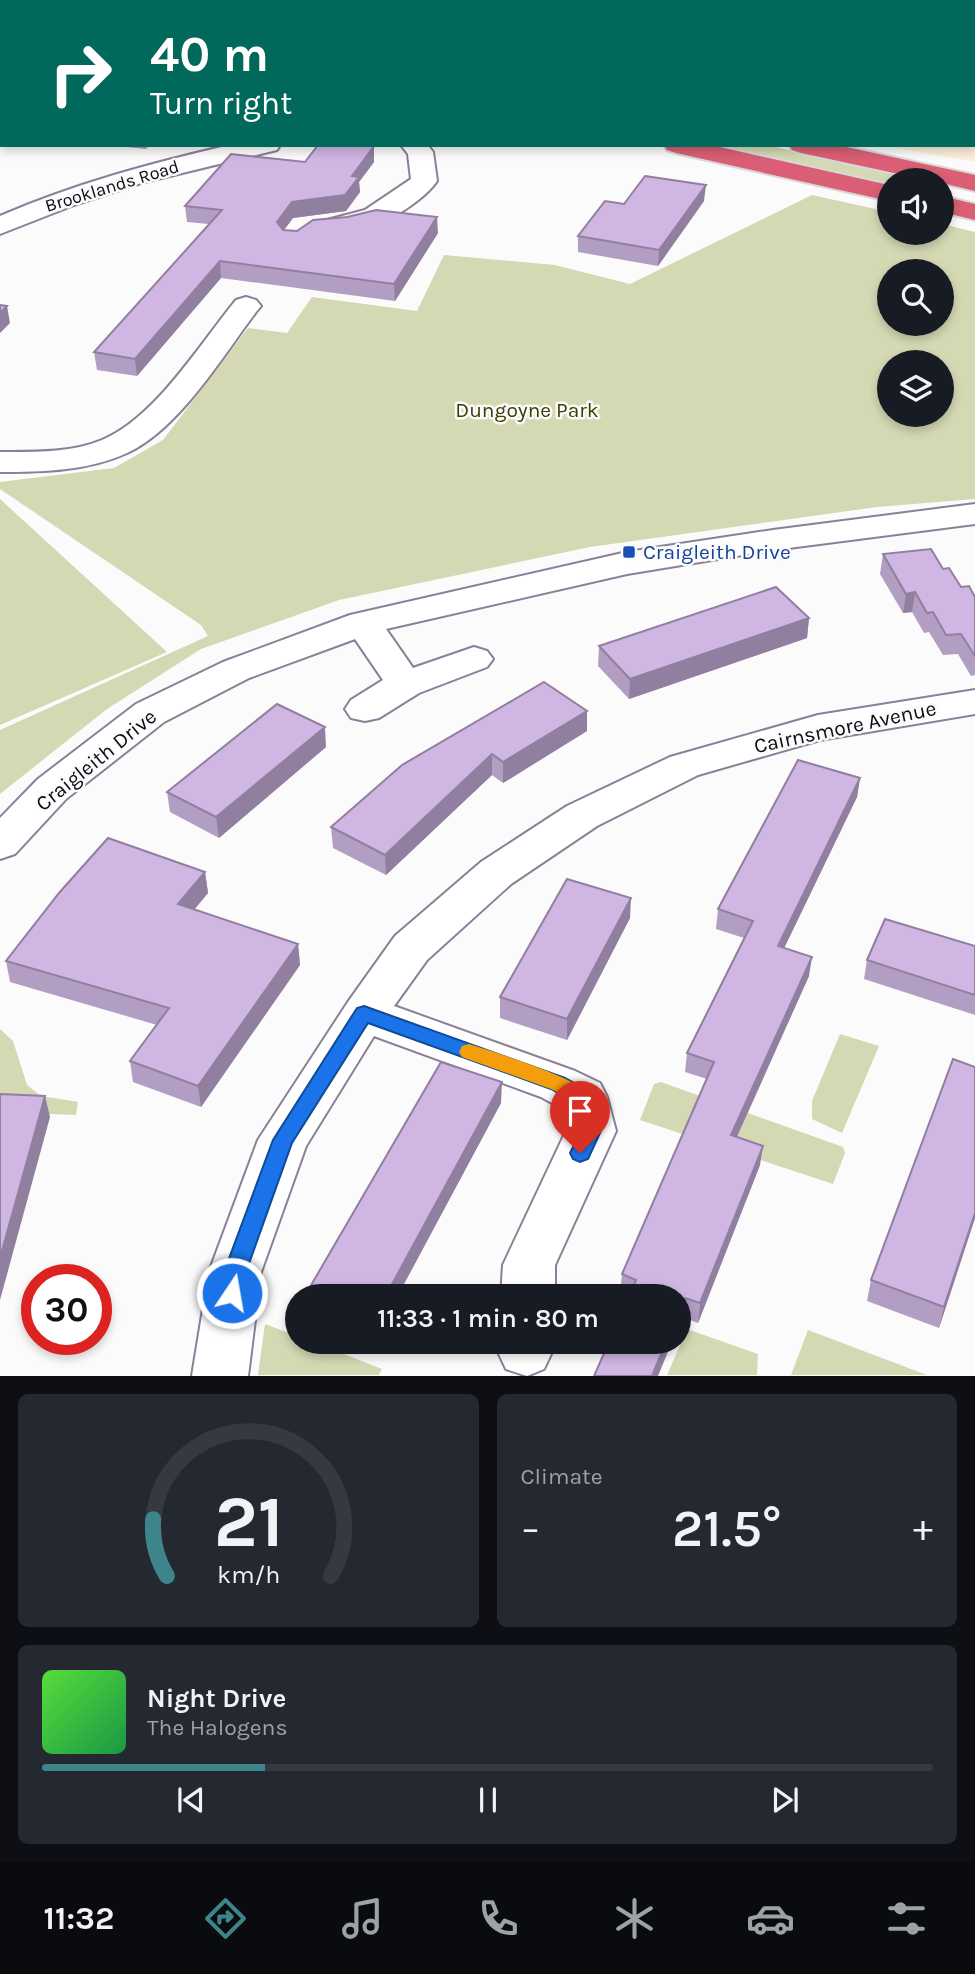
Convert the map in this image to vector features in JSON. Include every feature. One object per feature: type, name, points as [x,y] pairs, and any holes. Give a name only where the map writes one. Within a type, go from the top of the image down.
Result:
[{"type":"highway","points":[[685,147],[877,190]]},
{"type":"highway","points":[[810,147],[975,183]]},
{"type":"highway","points":[[954,207],[975,212]]},
{"type":"street","name":"Brooklands Road","points":[[0,226],[43,206],[151,171],[259,147]]},
{"type":"street","points":[[315,226],[362,222],[391,209],[424,181],[420,152],[415,147]]},
{"type":"street","points":[[0,462],[31,463],[83,456],[126,441],[159,413],[246,306]]},
{"type":"street","name":"Craigleith Drive","points":[[0,844],[52,789],[150,713],[236,670],[363,623],[628,563],[773,540],[975,514]]},
{"type":"street","points":[[363,623],[405,684]]},
{"type":"street","points":[[365,709],[405,684],[474,659]]},
{"type":"street","name":"Cairnsmore Avenue","points":[[220,1376],[235,1272],[283,1140],[364,1014],[411,948],[496,873],[582,816],[702,759],[818,728],[975,702]]},
{"type":"street","points":[[364,1014],[558,1084],[583,1097],[591,1131],[529,1265],[528,1284]]},
{"type":"shaded area","points":[[890,147],[975,147],[975,162]]},
{"type":"green space","points":[[720,147],[775,147],[877,169],[877,181]]},
{"type":"green space","name":"Dungoyne Park","points":[[812,195],[877,209],[877,245],[954,245],[954,227],[975,232],[975,499],[877,507],[590,547],[339,600],[201,649],[107,709],[0,794],[0,730],[208,636],[201,625],[0,489],[0,482],[114,468],[163,440],[248,328],[287,333],[312,297],[417,311],[444,255],[555,265],[630,284]]},
{"type":"green space","points":[[0,499],[167,652],[0,725]]},
{"type":"green space","points":[[0,1029],[13,1041],[27,1085],[41,1096],[78,1102],[76,1115],[0,1112]]},
{"type":"green space","points":[[840,1034],[879,1046],[842,1133],[812,1119],[812,1101]]},
{"type":"green space","points":[[661,1082],[843,1147],[845,1153],[833,1184],[640,1120],[654,1084]]},
{"type":"green space","points":[[265,1324],[285,1332],[285,1354],[344,1354],[382,1369],[379,1375],[258,1375]]},
{"type":"green space","points":[[691,1330],[758,1354],[757,1375],[667,1375],[676,1354],[691,1354]]},
{"type":"green space","points":[[808,1330],[927,1375],[791,1375]]},
{"type":"building","points":[[316,147],[373,147],[352,176],[359,177],[345,195],[292,202],[277,222],[283,230],[297,231],[313,220],[347,217],[376,210],[437,217],[394,284],[220,261],[135,359],[94,352],[222,210],[185,206],[231,154],[305,162]]},
{"type":"building","points":[[645,176],[706,185],[659,250],[578,236],[605,201],[624,204]]},
{"type":"building","points":[[931,549],[943,569],[949,568],[961,587],[969,586],[975,597],[975,656],[961,634],[946,635],[933,612],[927,613],[915,592],[906,594],[883,554]]},
{"type":"building","points":[[776,587],[809,618],[630,679],[599,646]]},
{"type":"building","points":[[544,682],[587,711],[503,762],[492,754],[385,855],[331,827],[402,765]]},
{"type":"building","points":[[277,704],[325,727],[216,817],[167,792]]},
{"type":"building","points":[[798,760],[860,778],[778,946],[812,957],[731,1135],[763,1146],[700,1303],[691,1300],[691,1284],[634,1284],[636,1280],[622,1274],[714,1062],[687,1053],[753,921],[718,909]]},
{"type":"building","points":[[108,838],[205,872],[178,904],[298,944],[198,1086],[130,1061],[169,1008],[6,961],[59,893]]},
{"type":"building","points":[[567,879],[631,898],[567,1019],[500,997]]},
{"type":"building","points":[[885,919],[975,946],[975,995],[867,960]]},
{"type":"building","points":[[953,1059],[975,1067],[975,1213],[944,1307],[871,1280]]},
{"type":"building","points":[[441,1062],[502,1082],[392,1284],[312,1284]]},
{"type":"building","points":[[0,1094],[45,1096],[0,1258]]},
{"type":"building","points":[[604,1354],[661,1354],[652,1376],[594,1376]]},
{"type":"slow traffic","points":[[469,1052],[558,1084],[581,1096]]},
{"type":"place","name":"Craigleith Drive","points":[[629,552]]},
{"type":"route","points":[[232,1293],[235,1272],[283,1140],[364,1014],[558,1084],[583,1097],[591,1131],[580,1153]]}]
